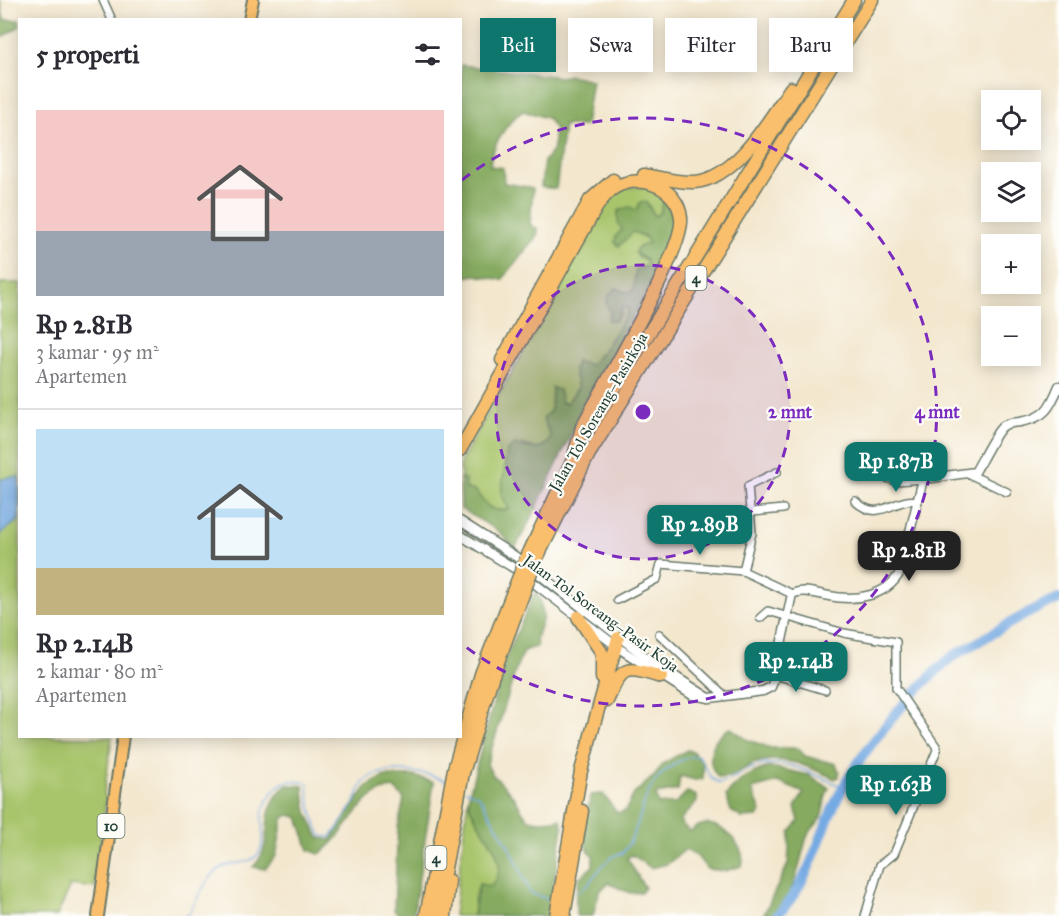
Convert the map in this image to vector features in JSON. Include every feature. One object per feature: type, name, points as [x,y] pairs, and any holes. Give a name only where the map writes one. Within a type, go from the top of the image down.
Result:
[{"type":"highway","points":[[249,18],[253,0]]},
{"type":"highway","name":"Jalan Tol Soreang–Pasirkoja","points":[[843,18],[854,0]]},
{"type":"highway","name":"Jalan Tol Soreang–Pasirkoja","points":[[530,562],[589,454],[872,0]]},
{"type":"highway","points":[[462,430],[578,221],[600,189],[611,180],[631,175],[695,182],[720,173],[750,146],[803,72]]},
{"type":"highway","name":"Jalan Tol Soreang–Pasirkoja","points":[[454,801],[460,772],[521,586],[576,452],[809,72]]},
{"type":"highway","points":[[462,446],[596,208],[615,187],[628,182],[650,183],[662,188],[676,201],[682,220],[680,237],[663,274],[582,427],[576,452]]},
{"type":"highway","points":[[578,617],[602,653],[602,675],[594,727]]},
{"type":"highway","points":[[566,879],[588,773],[620,643]]},
{"type":"highway","points":[[561,915],[581,771],[620,643]]},
{"type":"highway","points":[[605,708],[618,678],[626,670],[637,669],[661,676]]},
{"type":"highway","name":"10","points":[[98,916],[123,738]]},
{"type":"highway","points":[[445,916],[454,801]]},
{"type":"highway","name":"4","points":[[426,916],[454,801]]},
{"type":"highway","name":"4","points":[[436,916],[454,801]]},
{"type":"street","points":[[103,0],[111,18]]},
{"type":"street","points":[[870,473],[892,481],[975,472],[1000,429],[1007,424],[1038,418],[1045,414],[1050,409],[1059,386]]},
{"type":"street","points":[[743,571],[752,533],[748,486],[777,472]]},
{"type":"street","points":[[969,474],[1007,492]]},
{"type":"street","points":[[617,600],[657,579],[661,564],[743,571],[792,594],[804,591],[854,598],[872,594],[893,584],[900,572],[923,479]]},
{"type":"street","points":[[855,501],[871,510],[886,510],[906,500],[917,501]]},
{"type":"street","points":[[752,513],[783,509]]},
{"type":"street","name":"Jalan Tol Soreang–Pasir Koja","points":[[462,522],[521,560],[661,676],[692,695],[710,698]]},
{"type":"street","name":"Jalan Tol Soreang–Pasir Koja","points":[[462,537],[517,570],[578,617],[710,698]]},
{"type":"street","points":[[710,698],[768,690],[775,675],[785,618],[792,594]]},
{"type":"street","points":[[760,618],[768,611],[785,618],[878,641],[896,642],[896,683],[903,699],[937,750],[894,854],[880,864],[865,916]]},
{"type":"street","points":[[659,634],[725,696]]},
{"type":"street","points":[[775,675],[825,690]]},
{"type":"green space","points":[[0,0],[4,20],[18,20],[18,27],[0,39]]},
{"type":"green space","points":[[462,65],[480,67],[480,72],[519,72],[560,77],[570,75],[592,80],[585,126],[564,125],[556,189],[541,187],[544,161],[553,150],[555,129],[547,118],[523,111],[511,121],[493,151],[490,166],[503,168],[504,183],[533,188],[530,224],[538,230],[537,236],[502,280],[475,275],[462,278]]},
{"type":"green space","points":[[626,187],[644,187],[664,197],[660,213],[655,216],[648,204],[633,231],[649,240],[649,243],[637,248],[638,257],[646,260],[647,265],[636,270],[633,291],[625,292],[616,288],[620,316],[623,306],[628,309],[627,314],[603,351],[590,365],[577,362],[574,370],[578,388],[567,403],[563,403],[552,388],[551,437],[547,444],[537,449],[522,444],[509,509],[494,509],[482,500],[476,491],[466,489],[465,480],[462,478],[462,459],[549,307],[601,206]]},
{"type":"green space","points":[[664,197],[676,217],[674,239],[586,404],[515,548],[497,530],[462,510],[462,479],[465,480],[466,489],[476,491],[490,507],[498,510],[509,509],[501,494],[507,451],[515,445],[537,449],[547,444],[551,437],[543,419],[551,410],[552,388],[559,390],[562,403],[567,403],[578,388],[574,370],[576,362],[590,365],[603,351],[627,314],[628,309],[623,306],[616,321],[608,320],[610,312],[606,304],[609,295],[616,288],[625,292],[633,291],[636,270],[647,265],[646,260],[635,253],[637,248],[649,243],[645,236],[633,232],[619,246],[615,243],[616,236],[622,230],[618,222],[618,211],[629,207],[636,210],[640,202],[646,202],[655,216],[660,213]]},
{"type":"green space","points":[[0,283],[18,283],[18,738],[112,738],[95,888],[71,885],[57,916],[0,916]]},
{"type":"green space","points":[[535,592],[540,599],[543,618],[536,638],[537,647],[525,650],[517,666],[487,764],[526,816],[537,821],[561,819],[563,828],[548,916],[473,916],[479,884],[490,887],[498,876],[499,865],[497,854],[471,809],[468,798],[505,659]]},
{"type":"green space","points":[[731,728],[748,740],[771,748],[798,748],[805,756],[836,764],[839,771],[838,777],[835,779],[805,766],[774,760],[753,764],[728,777],[718,777],[711,764],[712,750],[719,737]]},
{"type":"green space","points":[[687,750],[693,752],[703,763],[703,779],[695,780],[680,776],[678,790],[656,794],[658,804],[675,804],[687,792],[697,796],[697,802],[681,819],[681,823],[690,832],[700,825],[707,824],[721,828],[738,845],[743,859],[742,866],[725,871],[707,869],[697,856],[685,850],[667,864],[651,868],[632,855],[627,858],[645,888],[641,892],[630,893],[608,883],[599,892],[593,916],[576,916],[579,878],[593,866],[593,855],[588,850],[585,835],[591,795],[603,794],[617,813],[625,811],[634,794],[656,774],[662,764]]},
{"type":"green space","points":[[771,767],[809,775],[829,788],[821,817],[807,837],[788,897],[773,914],[763,916],[788,864],[790,832],[799,821],[795,807],[804,793],[778,782],[752,789],[761,812],[757,817],[742,818],[731,811],[726,796],[746,777]]},
{"type":"green space","points":[[385,776],[414,776],[434,782],[413,916],[401,916],[394,910],[398,827],[404,799],[394,788],[371,797],[329,847],[319,854],[309,850],[298,817],[288,815],[283,819],[276,856],[265,869],[253,867],[264,848],[271,807],[276,796],[286,785],[303,786],[307,812],[319,838],[331,840],[367,786]]},
{"type":"green space","points":[[468,798],[471,809],[497,854],[498,877],[490,888],[480,884],[475,895],[473,916],[454,916]]},
{"type":"water","points":[[18,477],[18,521],[0,534],[0,480]]},
{"type":"waterway","points":[[776,916],[796,892],[803,879],[833,808],[854,769],[883,729],[915,692],[954,656],[1038,608],[1059,599]]},
{"type":"waterway","points":[[575,893],[588,884],[603,865],[623,853],[631,841],[653,784],[661,774],[685,758],[699,756],[711,778],[719,783],[758,766],[781,764],[802,769],[844,787]]},
{"type":"waterway","points":[[185,916],[189,914],[202,889],[216,872],[225,866],[251,860],[259,853],[263,840],[264,807],[281,784],[293,781],[308,783],[310,804],[318,829],[321,836],[331,837],[355,802],[363,783],[373,776],[393,771],[405,771],[446,781]]},
{"type":"waterway","points":[[466,790],[479,796],[513,854],[530,893],[553,901]]}]
